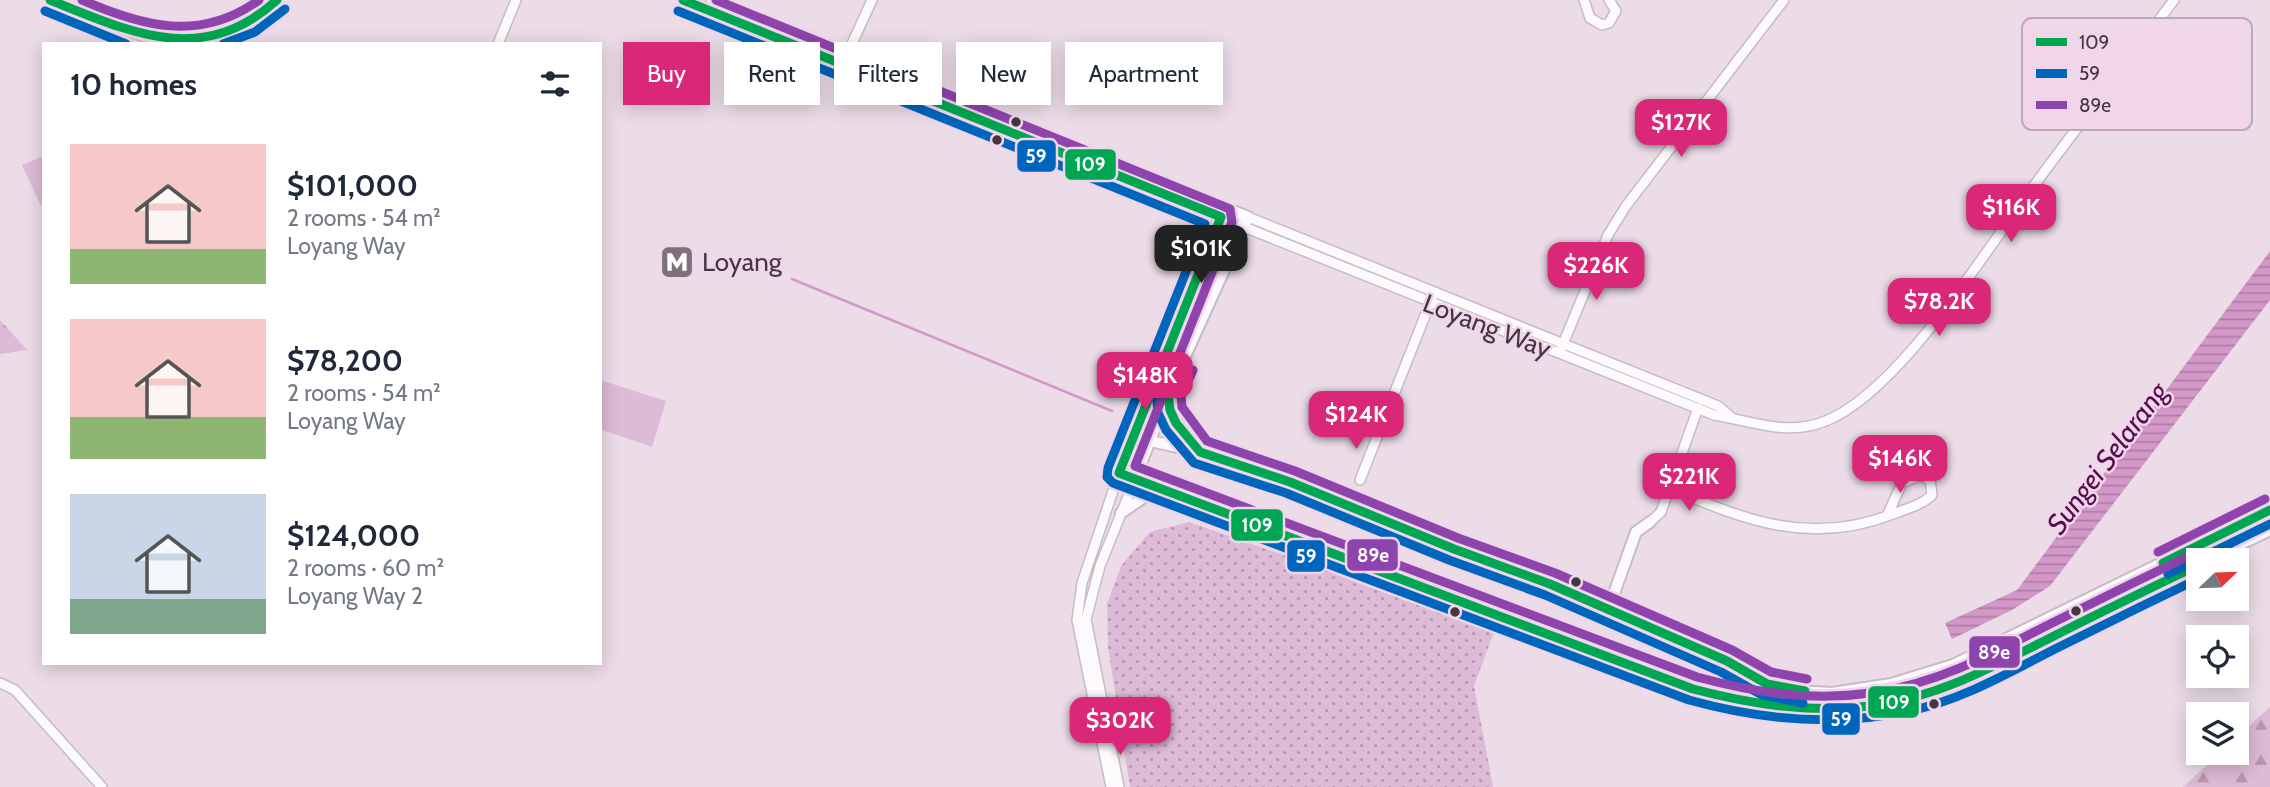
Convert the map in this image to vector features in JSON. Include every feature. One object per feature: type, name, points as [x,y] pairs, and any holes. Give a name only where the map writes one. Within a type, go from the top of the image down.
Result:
[{"type":"main road","name":"Loyang Way","points":[[683,0],[834,56]]},
{"type":"main road","name":"Loyang Way","points":[[712,0],[834,55]]},
{"type":"main road","name":"Loyang Way","points":[[942,99],[1246,222]]},
{"type":"main road","points":[[1223,213],[1119,473],[1693,689],[1748,704],[1797,710],[1852,708],[1940,690],[2186,571]]},
{"type":"main road","points":[[1135,480],[1168,394],[1246,222]]},
{"type":"main road","points":[[1168,394],[1176,423],[1200,452]]},
{"type":"main road","points":[[1133,437],[1200,452],[1290,482],[1619,612],[1727,661],[1767,684],[1794,691],[1832,693],[1891,684],[1953,665],[2270,510]]},
{"type":"main road","points":[[1121,513],[1144,497],[1175,495]]},
{"type":"main road","points":[[1619,612],[1612,599],[1636,532],[1650,522]]},
{"type":"main road","points":[[2233,548],[2270,530]]},
{"type":"street","points":[[50,0],[136,35],[155,39],[235,29],[269,9],[276,0]]},
{"type":"street","points":[[136,35],[185,33],[234,24],[249,17],[268,0]]},
{"type":"street","points":[[499,42],[516,0]]},
{"type":"street","points":[[853,42],[872,0]]},
{"type":"street","points":[[1584,0],[1590,18],[1602,25],[1609,23],[1616,11],[1609,0]]},
{"type":"street","points":[[1561,349],[1608,235],[1626,206],[1784,0]]},
{"type":"street","name":"Loyang Way","points":[[2161,18],[2174,0]]},
{"type":"street","name":"Loyang Way","points":[[1246,222],[1428,290],[1698,408],[1782,429],[1805,427],[1822,423],[1854,407],[1881,383],[1973,272],[2078,130]]},
{"type":"street","name":"Loyang Way","points":[[1246,222],[1431,303],[1713,404],[1733,418]]},
{"type":"street","points":[[1360,480],[1431,303],[1428,290]]},
{"type":"street","points":[[1650,522],[1661,512],[1698,408],[1692,397]]},
{"type":"street","points":[[1698,408],[1713,404]]},
{"type":"street","points":[[1111,787],[1077,620],[1082,583],[1119,473]]},
{"type":"street","points":[[1670,488],[1729,514],[1779,526],[1822,530],[1887,516],[1929,498],[1933,490],[1930,480],[1921,475],[1902,483],[1887,516]]},
{"type":"street","points":[[1119,787],[1086,619],[1094,583],[1135,480]]},
{"type":"street","points":[[0,682],[15,690],[102,787]]},
{"type":"green space","points":[[42,157],[41,206],[22,165]]},
{"type":"green space","points":[[0,320],[27,350],[0,354]]},
{"type":"green space","points":[[602,381],[666,401],[652,447],[602,430]]},
{"type":"green space","points":[[1189,522],[1495,629],[1474,686],[1493,787],[1130,787],[1108,647],[1107,604],[1121,566],[1150,532]]},
{"type":"green space","points":[[2270,707],[2270,787],[2183,787],[2207,765],[2249,765],[2249,726]]},
{"type":"shaded area","points":[[2270,251],[2270,300],[2050,586],[2012,610],[1952,639],[1945,623],[2017,590]]},
{"type":"waterway","points":[[792,279],[1112,411]]},
{"type":"transit line","name":"109","points":[[50,0],[109,23],[165,38],[193,38],[221,33],[249,21],[277,0]]},
{"type":"transit line","name":"89e","points":[[82,0],[127,17],[171,26],[215,22],[259,0]]},
{"type":"transit line","name":"109","points":[[683,0],[1221,217],[1119,473],[1693,689],[1739,700],[1785,706],[1854,708],[1923,695],[1987,669],[2186,571]]},
{"type":"transit line","name":"89e","points":[[716,0],[1230,209],[1232,222],[1135,466],[1697,677],[1741,688],[1808,696],[1876,692],[1942,675],[2186,557]]},
{"type":"transit line","name":"59","points":[[228,42],[255,32],[285,9]]},
{"type":"transit line","name":"59","points":[[45,11],[121,42]]},
{"type":"transit line","name":"59","points":[[678,11],[1205,224],[1108,468],[1107,477],[1113,483],[1689,700],[1743,712],[1798,719],[1881,716],[1948,700],[1984,685],[2186,585]]},
{"type":"transit line","name":"59","points":[[1171,360],[1156,391],[1158,413],[1166,430],[1194,463],[1286,493],[1449,560],[1545,595],[1721,672],[1762,695],[1803,703]]},
{"type":"transit line","name":"109","points":[[1182,365],[1168,394],[1170,410],[1176,423],[1200,452],[1290,482],[1454,549],[1550,584],[1727,661],[1767,684],[1805,691]]},
{"type":"transit line","name":"89e","points":[[1193,370],[1181,396],[1182,407],[1207,441],[1295,471],[1458,538],[1555,573],[1732,650],[1771,672],[1807,679]]},
{"type":"transit line","name":"89e","points":[[2158,552],[2265,499]]},
{"type":"transit line","name":"109","points":[[2163,563],[2270,510]]},
{"type":"transit line","name":"59","points":[[2168,574],[2270,524]]},
{"type":"place","name":"Loyang","points":[[677,262]]},
{"type":"water label","name":"Sungei Selarang","points":[[2107,458]]}]
